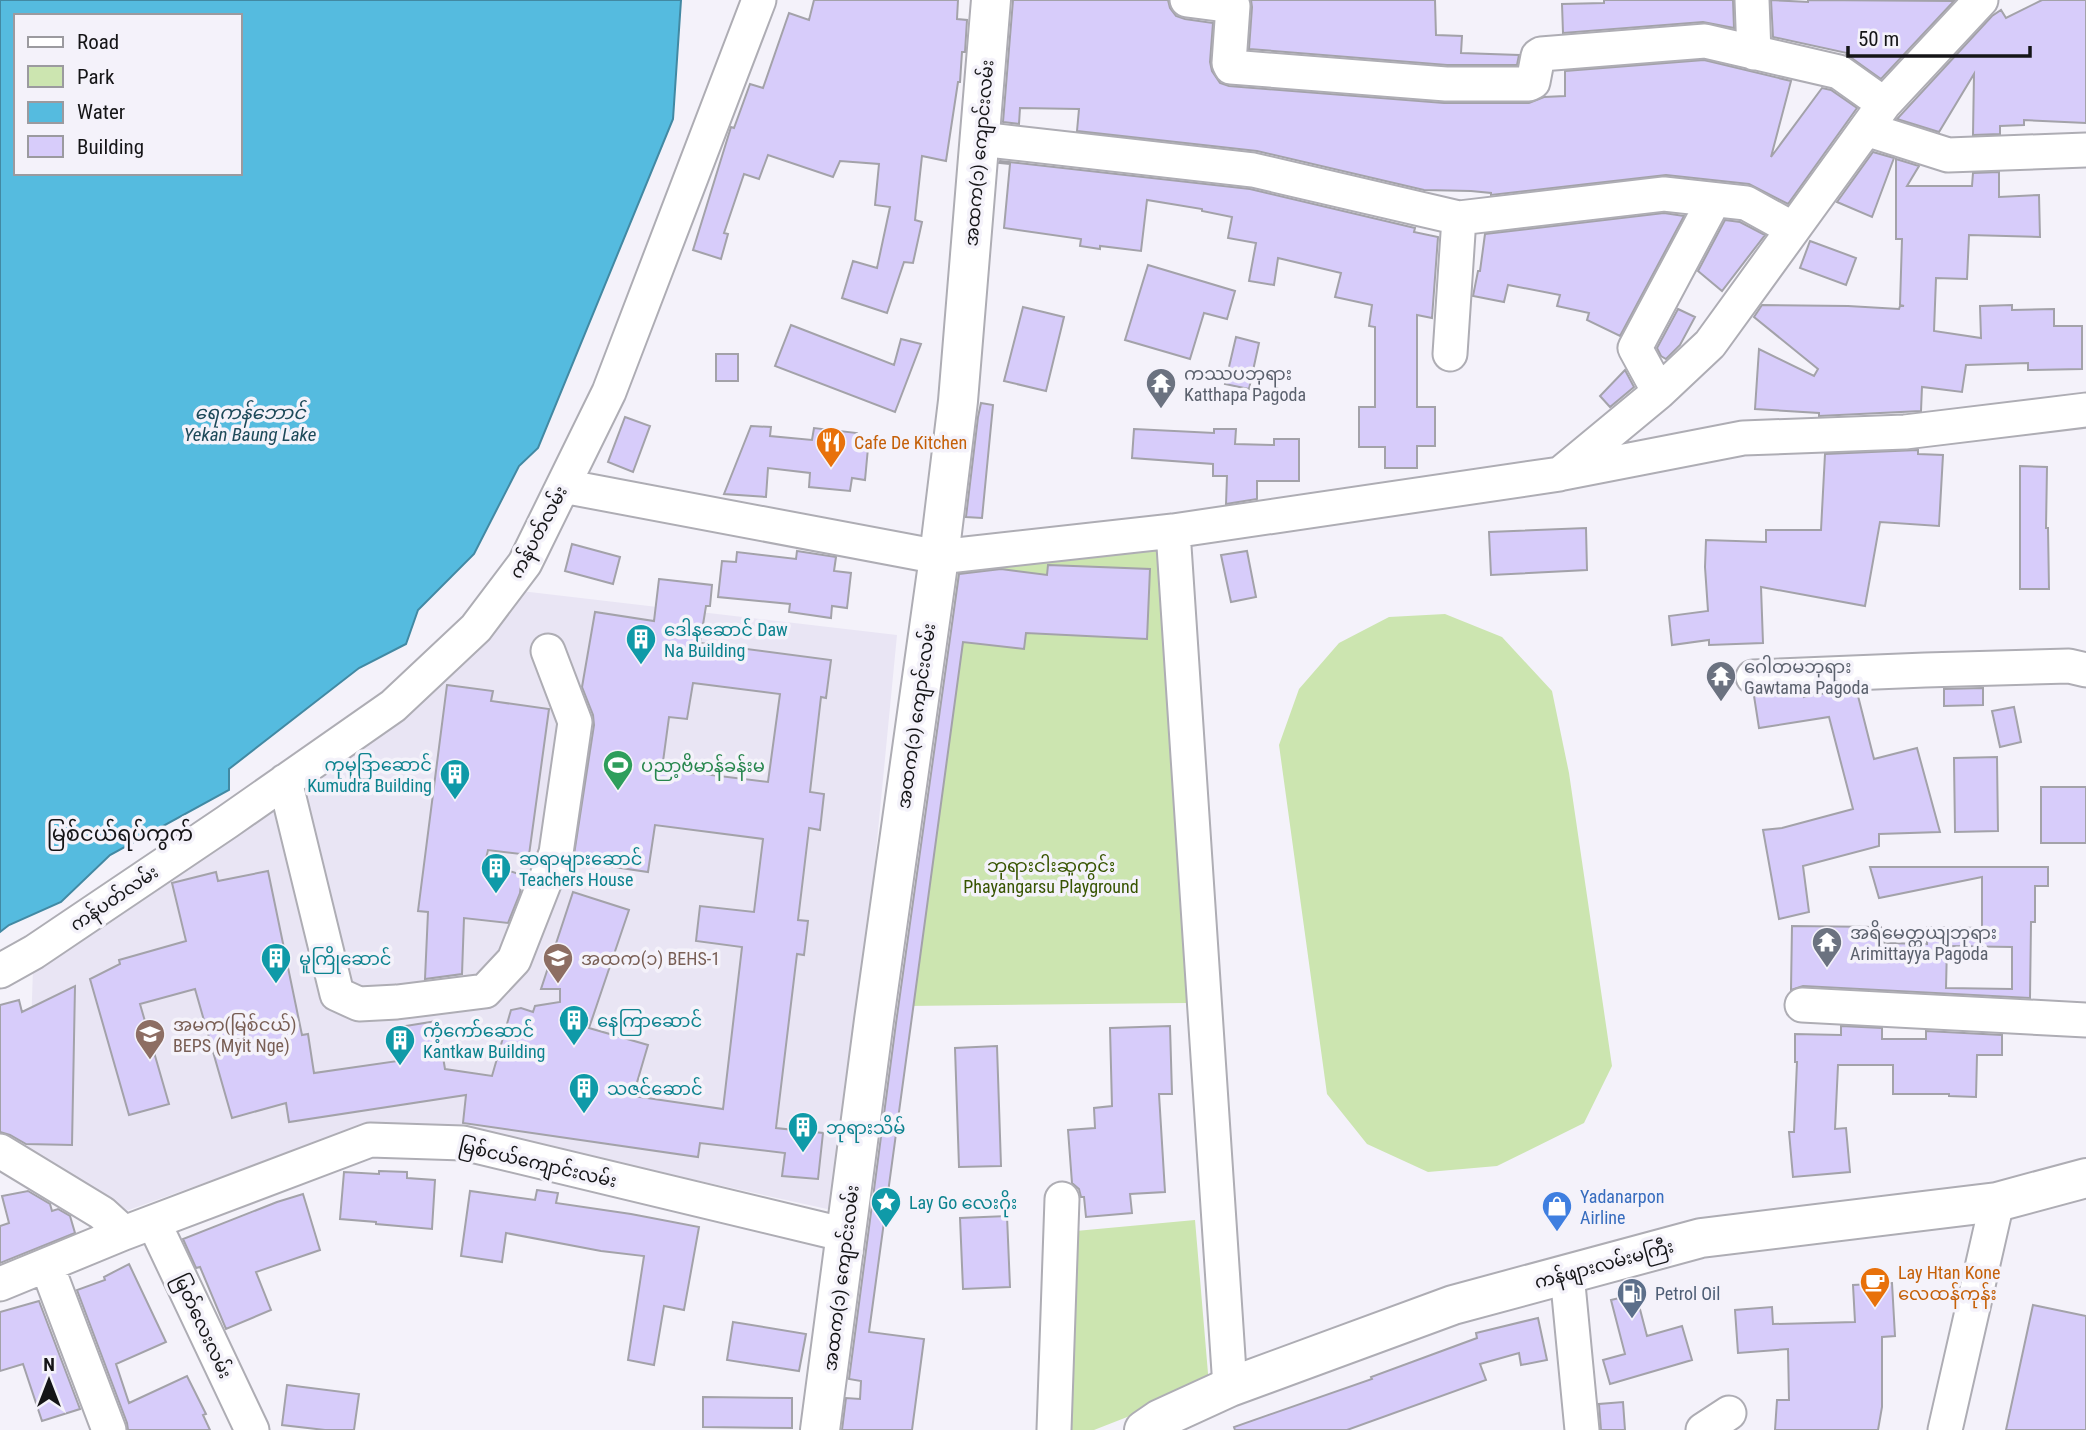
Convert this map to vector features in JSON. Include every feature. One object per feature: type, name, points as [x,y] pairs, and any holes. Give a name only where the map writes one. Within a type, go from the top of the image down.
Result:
[{"type":"main road","name":"အထက(၁) ကျောင်းလမ်း","points":[[820,1430],[958,401],[991,0]]},
{"type":"main road","name":"ကန်ဖျားလမ်းမကြီး","points":[[1144,1430],[1160,1419],[1230,1387],[1453,1305],[1701,1238],[1997,1202],[2086,1178]]},
{"type":"street","name":"ကန်ပတ်လမ်း","points":[[0,971],[34,952],[393,706],[476,628],[525,563],[609,392],[759,0]]},
{"type":"street","points":[[1187,0],[1233,6],[1229,63],[1231,67],[1446,84],[1529,84],[1533,82],[1538,56],[1541,54],[1705,41],[1839,72],[1875,117],[1948,155],[2086,150]]},
{"type":"street","points":[[1752,0],[1754,53]]},
{"type":"street","points":[[1560,474],[1659,392],[1710,344],[1875,117],[1981,0]]},
{"type":"street","points":[[980,139],[1254,170],[1459,218],[1664,194],[1746,204],[1793,229]]},
{"type":"street","points":[[1659,392],[1635,348],[1714,200]]},
{"type":"street","points":[[1450,354],[1459,218]]},
{"type":"street","points":[[563,486],[939,557],[1173,531],[1560,474],[1743,438],[1905,432],[2086,410]]},
{"type":"street","points":[[1173,531],[1230,1387]]},
{"type":"street","points":[[285,781],[337,994],[359,1004],[485,991],[514,960],[556,853],[575,722],[548,651]]},
{"type":"street","points":[[1753,677],[2068,666],[2086,670]]},
{"type":"street","points":[[1802,1005],[2086,1020]]},
{"type":"street","name":"မြစ်ငယ်ကျောင်းလမ်း","points":[[0,1284],[370,1140],[463,1143],[846,1235]]},
{"type":"street","points":[[0,1151],[102,1213],[139,1228]]},
{"type":"street","points":[[1054,1430],[1062,1199]]},
{"type":"street","points":[[1945,1430],[1997,1202]]},
{"type":"street","name":"မြတ်လေးလမ်း","points":[[139,1228],[253,1430]]},
{"type":"street","points":[[47,1266],[109,1430]]},
{"type":"street","points":[[1567,1275],[1582,1430]]},
{"type":"shaded area","name":"အထက(၁) BEHS-1","points":[[521,591],[897,635],[841,1212],[467,1130],[288,1153],[123,1212],[27,1154],[33,968]]},
{"type":"green space","name":"ဘုရားငါးဆူကွင်း Phayangarsu Playground","points":[[1159,550],[1187,1003],[906,1006],[960,555]]},
{"type":"green space","points":[[1445,614],[1502,637],[1552,691],[1569,773],[1612,1066],[1584,1123],[1497,1166],[1428,1172],[1367,1144],[1327,1094],[1279,745],[1299,689],[1339,643],[1389,617]]},
{"type":"green space","points":[[1195,1220],[1209,1385],[1094,1430],[1042,1430],[1065,1232]]},
{"type":"water","name":"ရေကန်ဘောင် Yekan Baung Lake","points":[[0,0],[681,0],[673,119],[538,448],[519,466],[474,554],[418,610],[406,644],[359,668],[229,769],[229,790],[110,855],[61,902],[9,925],[0,932]]},
{"type":"building","points":[[814,0],[958,0],[957,19],[967,20],[965,52],[962,52],[960,82],[946,161],[922,156],[915,220],[922,222],[913,263],[904,262],[887,313],[842,298],[853,261],[877,268],[890,207],[875,205],[879,164],[840,161],[833,177],[768,155],[759,179],[744,174],[724,233],[728,234],[721,259],[693,250],[731,127],[734,128],[750,84],[763,88],[789,13],[809,20]]},
{"type":"building","points":[[1013,0],[1168,0],[1176,16],[1213,23],[1210,62],[1212,71],[1220,83],[1229,86],[1444,103],[1529,103],[1544,97],[1565,96],[1565,71],[1704,60],[1791,81],[1771,157],[1822,88],[1831,90],[1857,108],[1788,204],[1749,184],[1666,175],[1491,195],[1471,191],[1424,190],[1257,151],[1077,131],[1079,109],[1020,108],[1019,124],[1003,122]]},
{"type":"building","points":[[1251,0],[1435,0],[1436,35],[1462,36],[1461,53],[1519,55],[1517,65],[1447,65],[1249,49]]},
{"type":"building","points":[[1604,0],[1733,0],[1734,28],[1703,22],[1563,33],[1562,4],[1604,3]]},
{"type":"building","points":[[1771,0],[1954,1],[1881,79],[1847,53],[1773,37]]},
{"type":"building","points":[[2042,0],[2086,0],[2086,123],[2024,120],[2024,125],[2000,126],[2000,134],[1973,135],[1974,74],[1939,132],[1897,119],[1992,16],[2001,10],[2006,18]]},
{"type":"building","points":[[1873,152],[1894,158],[1872,217],[1837,202]]},
{"type":"building","points":[[1896,159],[1919,166],[1907,186],[1972,186],[1973,173],[1999,172],[1999,197],[2039,195],[2040,237],[1969,235],[1967,279],[1936,278],[1934,331],[1981,338],[1980,306],[2012,305],[2012,310],[2054,309],[2054,326],[2082,326],[2082,369],[2028,370],[2028,363],[1966,365],[1962,392],[1922,387],[1921,411],[1819,416],[1819,413],[1755,409],[1759,349],[1814,376],[1818,369],[1754,317],[1762,305],[1899,309],[1904,306],[1900,305],[1902,239],[1896,239]]},
{"type":"building","points":[[1000,161],[1250,189],[1415,228],[1414,232],[1438,237],[1432,318],[1417,315],[1417,407],[1435,407],[1435,446],[1417,446],[1417,468],[1385,468],[1385,447],[1359,447],[1359,407],[1375,407],[1375,327],[1369,326],[1372,305],[1335,297],[1341,273],[1278,258],[1274,285],[1249,281],[1256,243],[1228,238],[1232,217],[1147,200],[1141,251],[1080,246],[1081,239],[1004,228],[1010,164],[999,163]]},
{"type":"building","points":[[1664,213],[1684,216],[1620,336],[1587,320],[1589,313],[1557,306],[1560,295],[1508,285],[1504,302],[1473,296],[1480,271],[1485,234]]},
{"type":"building","points":[[1725,220],[1740,222],[1765,235],[1722,291],[1698,271]]},
{"type":"building","points":[[1810,241],[1856,258],[1846,285],[1800,268]]},
{"type":"building","points":[[1148,265],[1235,291],[1227,319],[1204,313],[1190,359],[1125,340]]},
{"type":"building","points":[[1023,307],[1064,317],[1046,391],[1004,381]]},
{"type":"building","points":[[1678,309],[1695,317],[1680,345],[1666,359],[1657,348]]},
{"type":"building","points":[[791,325],[894,365],[901,339],[921,344],[895,412],[775,366]]},
{"type":"building","points":[[1236,337],[1259,343],[1249,389],[1225,384]]},
{"type":"building","points":[[716,354],[738,354],[738,381],[716,381]]},
{"type":"building","points":[[1625,370],[1634,387],[1610,407],[1600,396]]},
{"type":"building","points":[[981,403],[993,405],[982,518],[966,517]]},
{"type":"building","points":[[625,417],[650,426],[633,472],[608,462]]},
{"type":"building","points":[[751,426],[771,427],[770,436],[812,440],[814,428],[857,433],[855,447],[868,448],[865,480],[852,478],[850,491],[809,487],[810,473],[768,468],[766,497],[724,494]]},
{"type":"building","points":[[1134,429],[1214,433],[1214,429],[1236,429],[1235,444],[1274,445],[1274,439],[1299,439],[1299,481],[1257,481],[1257,499],[1226,504],[1227,476],[1213,476],[1213,464],[1132,458]]},
{"type":"building","points":[[1918,450],[1918,454],[1943,455],[1939,526],[1880,522],[1865,606],[1761,587],[1763,643],[1709,645],[1709,640],[1672,645],[1669,616],[1708,611],[1706,540],[1766,542],[1766,530],[1821,530],[1825,454]]},
{"type":"building","points":[[2020,466],[2047,467],[2049,589],[2020,589]]},
{"type":"building","points":[[1586,528],[1587,570],[1491,575],[1489,532]]},
{"type":"building","points":[[572,544],[620,557],[613,584],[565,571]]},
{"type":"building","points":[[797,551],[836,557],[834,571],[851,573],[847,608],[832,606],[831,618],[789,612],[790,604],[718,597],[722,561],[736,562],[737,552],[796,559]]},
{"type":"building","points":[[1247,551],[1256,597],[1231,602],[1221,555]]},
{"type":"building","points":[[1048,565],[1150,569],[1147,639],[1026,633],[1024,649],[963,642],[869,1332],[924,1339],[912,1430],[842,1430],[846,1398],[860,1399],[861,1381],[849,1379],[959,574],[1001,569],[1047,575]]},
{"type":"building","points":[[659,579],[712,585],[710,606],[706,606],[700,643],[831,660],[826,698],[821,697],[810,792],[824,794],[820,830],[809,828],[798,920],[808,921],[804,955],[797,954],[776,1128],[823,1133],[818,1179],[782,1176],[785,1153],[700,1143],[698,1157],[463,1123],[466,1095],[289,1122],[286,1103],[232,1118],[195,989],[140,1004],[169,1104],[129,1115],[90,979],[120,964],[119,960],[186,941],[172,883],[216,872],[218,881],[268,871],[302,1035],[308,1034],[314,1073],[398,1061],[393,1028],[437,1021],[445,1069],[492,1076],[511,1010],[521,1008],[533,1012],[535,1006],[560,1002],[560,989],[541,989],[573,892],[629,910],[589,1028],[648,1045],[633,1096],[723,1109],[742,947],[696,941],[700,906],[754,912],[763,839],[655,825],[648,872],[573,861],[594,725],[582,687],[595,612],[654,621]],"holes":[[[693,683],[780,694],[768,782],[662,769],[669,717],[687,719]]]},
{"type":"building","points":[[447,685],[493,691],[491,701],[549,709],[529,855],[488,850],[485,863],[522,875],[520,893],[508,923],[464,918],[462,974],[425,979],[428,912],[418,911]]},
{"type":"building","points":[[1983,688],[1983,705],[1944,706],[1944,689]]},
{"type":"building","points":[[1857,692],[1874,759],[1917,748],[1940,832],[1879,834],[1879,846],[1803,866],[1809,912],[1779,919],[1763,830],[1782,828],[1853,809],[1829,717],[1759,728],[1754,696],[1803,694],[1804,697]]},
{"type":"building","points":[[2014,707],[2021,742],[2000,747],[1992,711]]},
{"type":"building","points":[[1997,757],[1998,831],[1955,832],[1954,758]]},
{"type":"building","points":[[2041,787],[2086,787],[2086,843],[2041,843]]},
{"type":"building","points":[[1870,867],[2048,867],[2048,886],[2035,886],[2035,922],[2031,922],[2030,998],[1803,986],[1791,990],[1792,926],[1881,927],[1884,943],[1927,944],[1927,927],[1982,928],[1982,877],[1879,898]],"holes":[[[1947,946],[2012,947],[2012,989],[1946,988]]]},
{"type":"building","points":[[75,986],[72,1145],[26,1144],[0,1132],[0,1005],[19,1000],[22,1012]]},
{"type":"building","points":[[1170,1026],[1172,1094],[1159,1094],[1165,1192],[1130,1194],[1132,1213],[1086,1217],[1084,1197],[1081,1197],[1079,1189],[1072,1183],[1068,1130],[1095,1128],[1094,1108],[1112,1106],[1110,1028]]},
{"type":"building","points":[[1841,1026],[1882,1028],[1882,1039],[1926,1039],[1926,1031],[2002,1035],[2002,1055],[1977,1055],[1976,1097],[1893,1094],[1893,1065],[1838,1065],[1835,1129],[1846,1128],[1850,1172],[1793,1177],[1789,1132],[1794,1132],[1797,1062],[1795,1034],[1841,1035]]},
{"type":"building","points":[[997,1046],[1001,1166],[959,1167],[955,1048]]},
{"type":"building","points":[[379,1171],[407,1172],[407,1178],[435,1180],[432,1229],[340,1219],[344,1172],[379,1174]]},
{"type":"building","points":[[537,1190],[558,1193],[556,1203],[699,1227],[684,1310],[664,1306],[654,1365],[628,1360],[644,1256],[601,1251],[506,1233],[502,1262],[461,1256],[470,1191],[535,1200]]},
{"type":"building","points":[[28,1191],[50,1204],[52,1211],[58,1209],[70,1216],[75,1233],[0,1263],[0,1226],[9,1223],[2,1196]]},
{"type":"building","points":[[303,1194],[320,1250],[256,1272],[271,1310],[226,1329],[200,1267],[196,1268],[183,1239]]},
{"type":"building","points":[[1007,1216],[1010,1287],[963,1289],[960,1218]]},
{"type":"building","points":[[129,1264],[166,1342],[116,1364],[129,1403],[187,1376],[206,1414],[203,1415],[210,1430],[128,1430],[77,1290],[105,1280],[104,1277]]},
{"type":"building","points":[[1892,1283],[1895,1336],[1882,1337],[1882,1407],[1878,1430],[1775,1430],[1777,1400],[1789,1400],[1788,1349],[1738,1353],[1735,1310],[1772,1307],[1773,1324],[1855,1322],[1853,1285]]},
{"type":"building","points":[[1636,1294],[1647,1336],[1682,1326],[1692,1360],[1610,1384],[1603,1360],[1625,1354],[1611,1300]]},
{"type":"building","points":[[39,1301],[80,1409],[42,1421],[23,1364],[0,1371],[0,1312]]},
{"type":"building","points":[[2033,1305],[2086,1316],[2086,1430],[2006,1430]]},
{"type":"building","points":[[1538,1318],[1547,1360],[1521,1365],[1519,1353],[1480,1364],[1486,1380],[1347,1430],[1235,1430],[1234,1427],[1372,1379],[1371,1377],[1477,1338],[1476,1333]]},
{"type":"building","points":[[733,1322],[806,1334],[799,1371],[727,1360]]},
{"type":"building","points":[[287,1385],[359,1394],[354,1430],[282,1425]]},
{"type":"building","points":[[703,1397],[792,1398],[792,1428],[703,1427]]},
{"type":"building","points":[[1623,1402],[1625,1430],[1601,1430],[1599,1404]]},
{"type":"place","name":"ကဿပဘုရား Katthapa Pagoda","points":[[1161,410]]},
{"type":"place","name":"Cafe De Kitchen","points":[[831,469]]},
{"type":"place","name":"ဒေါနဆောင် Daw Na Building","points":[[641,666]]},
{"type":"place","name":"ဂေါတမဘုရား Gawtama Pagoda","points":[[1721,703]]},
{"type":"place","name":"ပညာ့ဗိမာန်ခန်းမ","points":[[618,792]]},
{"type":"place","name":"ကုမုဒြာဆောင် Kumudra Building","points":[[455,801]]},
{"type":"place","name":"ဆရာများဆောင် Teachers House","points":[[496,895]]},
{"type":"place","name":"အရိမေတ္တယျဘုရား Arimittayya Pagoda","points":[[1827,969]]},
{"type":"place","name":"မူကြိုဆောင်","points":[[276,985]]},
{"type":"place","name":"အထက(၁) BEHS-1","points":[[558,985]]},
{"type":"place","name":"နေကြာဆောင်","points":[[574,1047]]},
{"type":"place","name":"အမက(မြစ်ငယ်) BEPS (Myit Nge)","points":[[150,1061]]},
{"type":"place","name":"ကံ့ကော်ဆောင် Kantkaw Building","points":[[400,1067]]},
{"type":"place","name":"သဇင်ဆောင်","points":[[584,1115]]},
{"type":"place","name":"ဘုရားသိမ်","points":[[803,1154]]},
{"type":"place","name":"Lay Go လေးဂိုး","points":[[886,1229]]},
{"type":"place","name":"Yadanarpon Airline","points":[[1557,1233]]},
{"type":"place","name":"Lay Htan Kone လေထန်ကုန်း","points":[[1875,1309]]},
{"type":"place","name":"Petrol Oil","points":[[1632,1320]]},
{"type":"district","name":"မြစ်ငယ်ရပ်ကွက်","points":[[120,834]]}]
